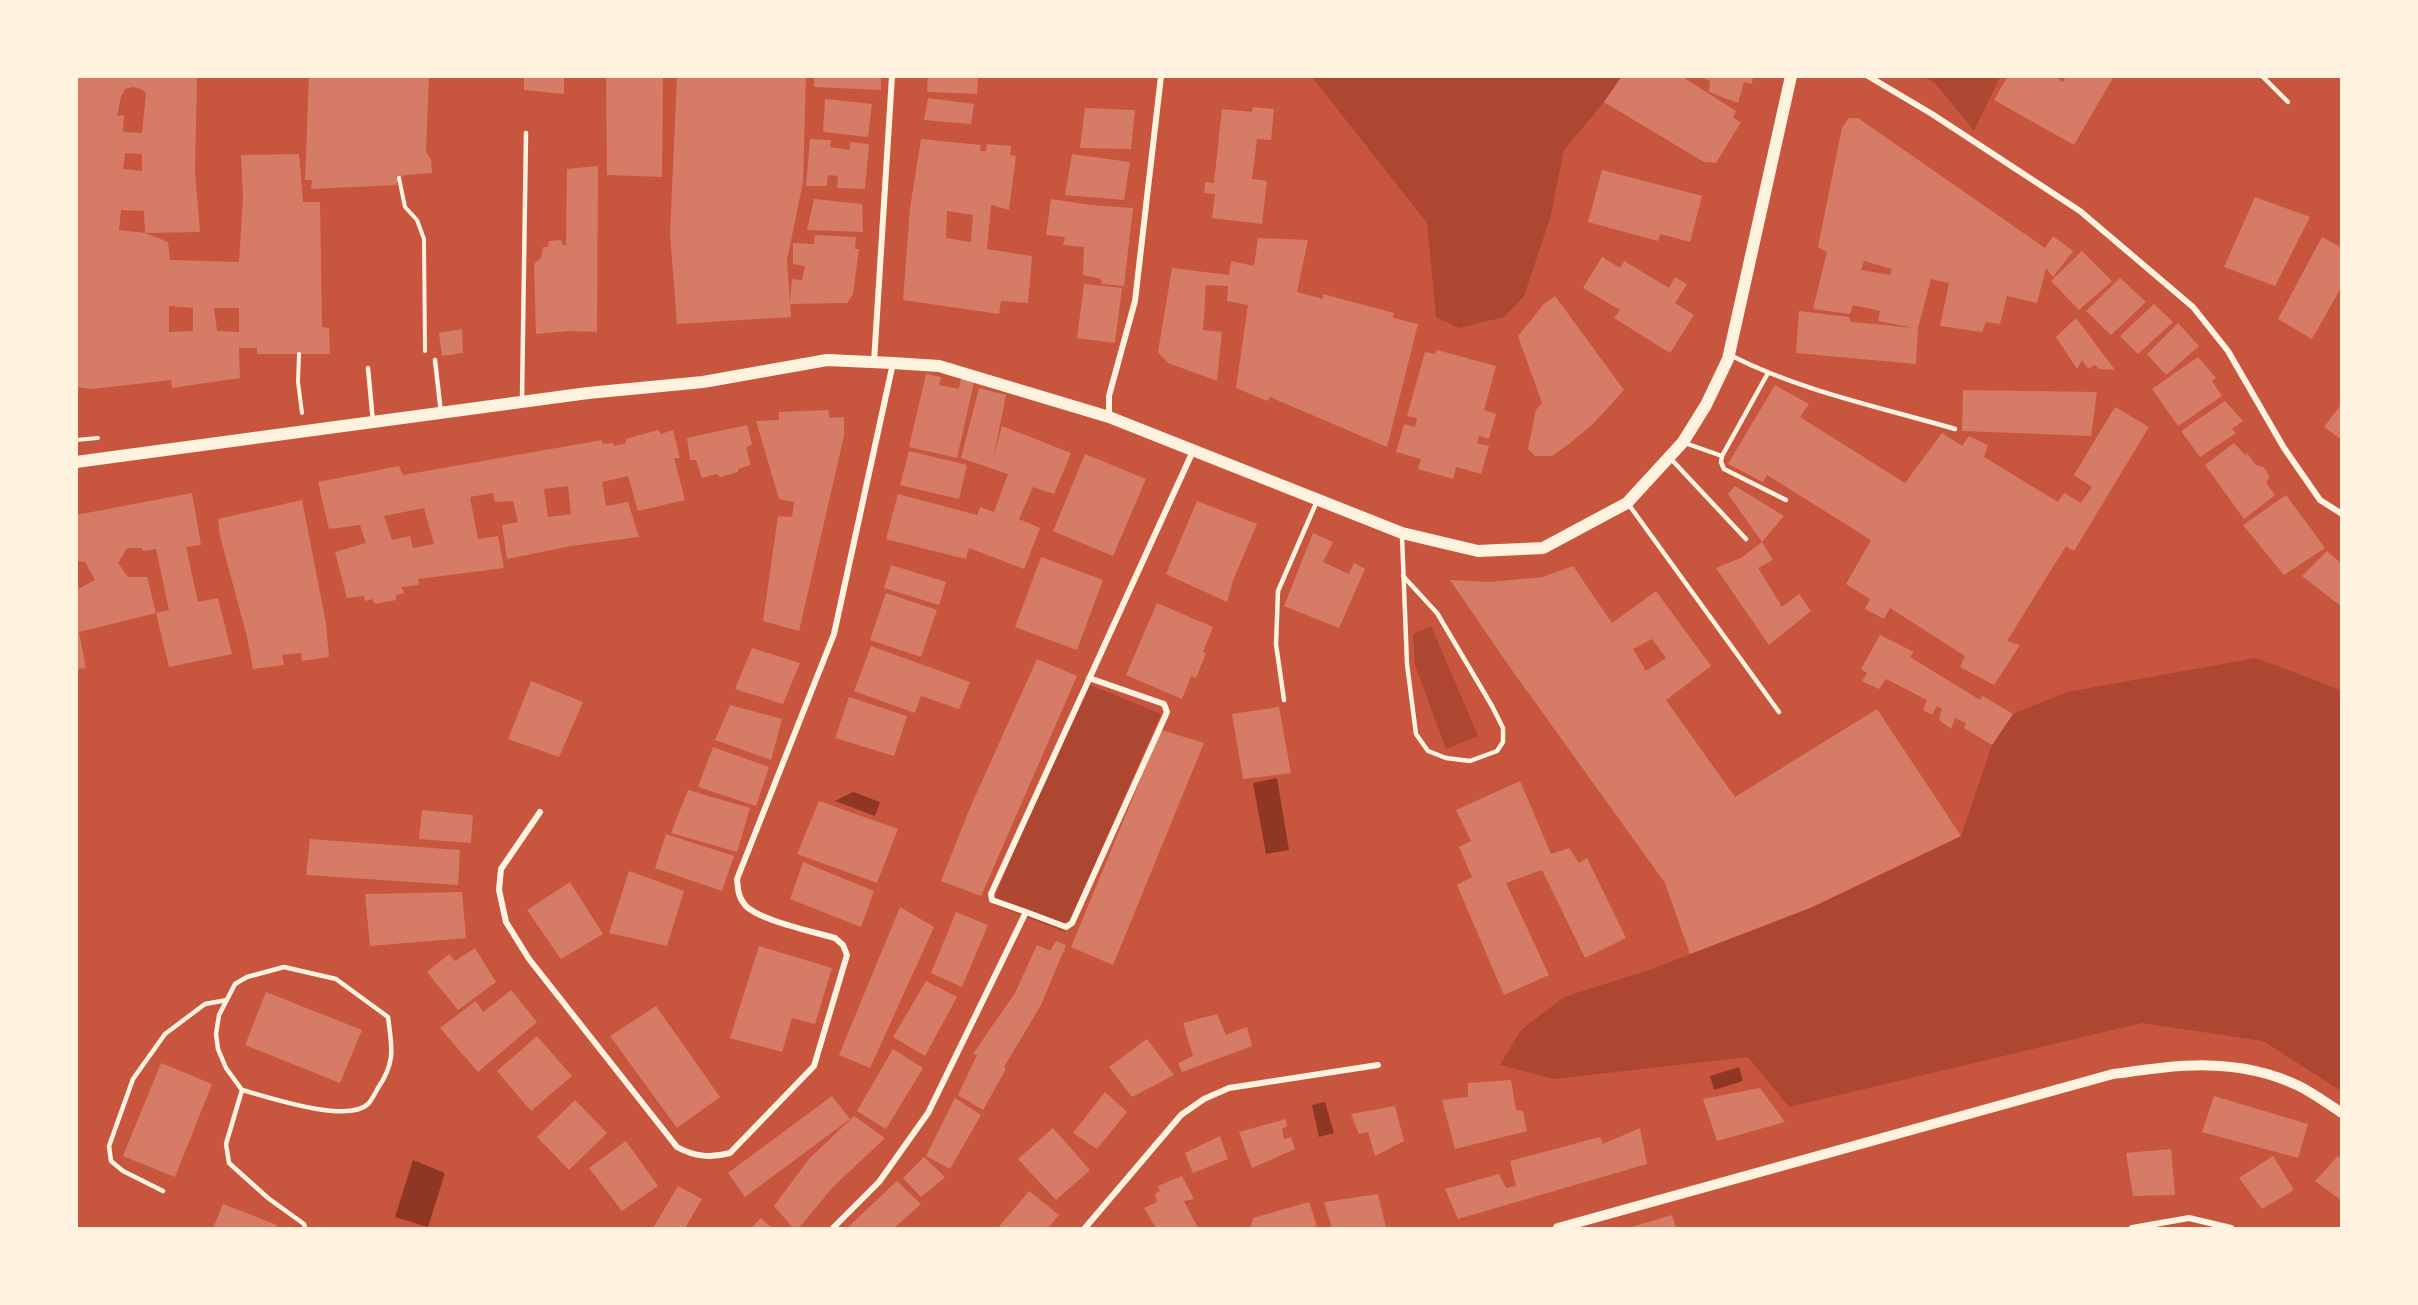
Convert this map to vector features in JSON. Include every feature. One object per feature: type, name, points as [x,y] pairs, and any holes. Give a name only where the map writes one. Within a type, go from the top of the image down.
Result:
[{"type":"main road","points":[[76,462],[441,412],[703,382],[826,360],[893,363],[939,366],[1109,417],[1402,533],[1478,551],[1543,548],[1627,503],[1683,442],[1706,405],[1729,355],[1791,76]]},
{"type":"street","points":[[874,362],[892,76]]},
{"type":"street","points":[[1109,417],[1109,396],[1135,300],[1161,76]]},
{"type":"street","points":[[1868,76],[1932,114],[2080,211],[2193,307],[2228,351],[2284,448],[2320,500],[2342,513]]},
{"type":"street","points":[[540,812],[501,869],[499,890],[506,922],[529,959],[677,1147],[688,1153],[712,1158],[730,1153],[814,1066],[847,955],[843,945],[835,938],[758,914],[746,907],[738,894],[737,879],[834,634],[893,363]]},
{"type":"street","points":[[1089,678],[1164,704],[1167,712],[1072,923],[1066,927],[992,900],[991,894],[1089,678],[1193,451]]},
{"type":"street","points":[[833,1228],[879,1182],[928,1113],[1026,912]]},
{"type":"street","points":[[1558,1228],[2113,1074],[2163,1067],[2212,1064],[2238,1067],[2299,1086],[2342,1113]]},
{"type":"street","points":[[1085,1228],[1181,1115],[1204,1099],[1229,1088],[1378,1065]]},
{"type":"street","points":[[2132,1228],[2189,1218],[2231,1228]]},
{"type":"lane","points":[[2262,76],[2288,102]]},
{"type":"lane","points":[[522,402],[526,134]]},
{"type":"lane","points":[[1729,355],[1768,373],[1955,429]]},
{"type":"lane","points":[[435,360],[441,412]]},
{"type":"lane","points":[[368,368],[373,423]]},
{"type":"lane","points":[[1768,373],[1722,456],[1721,462],[1724,469],[1786,500]]},
{"type":"lane","points":[[1683,442],[1722,456]]},
{"type":"lane","points":[[1670,456],[1746,539]]},
{"type":"lane","points":[[1284,700],[1276,644],[1278,591],[1317,501]]},
{"type":"lane","points":[[1627,503],[1779,712]]},
{"type":"lane","points":[[1402,533],[1407,664],[1416,734],[1428,752],[1446,758],[1470,761],[1497,751],[1503,742],[1503,728],[1492,706],[1437,613],[1404,576]]},
{"type":"lane","points":[[284,967],[336,979],[388,1017],[392,1054],[388,1073],[367,1105],[346,1112],[326,1112],[242,1090],[226,1068],[218,1049],[216,1034],[219,1015],[235,984],[247,977],[284,967]]},
{"type":"lane","points":[[163,1191],[123,1171],[111,1161],[109,1146],[133,1079],[165,1034],[205,1004],[227,1000]]},
{"type":"lane","points":[[242,1090],[226,1144],[229,1162],[268,1198],[304,1224],[305,1228]]},
{"type":"path","points":[[399,178],[405,207],[417,220],[424,238],[426,354]]},
{"type":"path","points":[[299,354],[298,382],[302,414]]},
{"type":"shaded area","points":[[1312,77],[1622,77],[1564,150],[1550,218],[1524,296],[1504,317],[1459,328],[1436,317],[1427,223]]},
{"type":"shaded area","points":[[1924,77],[2000,77],[1974,131],[1935,83]]},
{"type":"shaded area","points":[[1431,626],[1478,736],[1446,749],[1415,665],[1413,634]]},
{"type":"shaded area","points":[[2256,658],[2341,690],[2341,1091],[2263,1041],[2142,1023],[1789,1107],[1748,1057],[1554,1079],[1500,1065],[1521,1030],[1564,997],[1652,969],[1810,908],[1961,836],[1992,745],[2013,714],[2067,692]]},
{"type":"shaded area","points":[[1083,682],[1161,714],[1065,932],[992,904]]},
{"type":"shaded area","points":[[1277,778],[1289,850],[1266,854],[1253,783]]},
{"type":"shaded area","points":[[853,792],[880,802],[875,816],[835,801]]},
{"type":"shaded area","points":[[1739,1067],[1743,1081],[1714,1090],[1710,1076]]},
{"type":"shaded area","points":[[1325,1102],[1334,1133],[1319,1137],[1312,1105]]},
{"type":"shaded area","points":[[413,1160],[445,1173],[428,1227],[395,1217]]},
{"type":"building","points":[[76,76],[197,76],[195,172],[200,232],[145,233],[168,242],[170,260],[239,262],[243,198],[241,155],[299,154],[303,202],[320,202],[322,327],[329,328],[330,354],[257,354],[257,348],[239,348],[240,378],[172,388],[171,380],[92,389],[76,387]],"holes":[[[133,87],[146,93],[142,133],[123,132],[124,115],[117,116],[125,89]],[[125,153],[142,154],[142,171],[123,169]],[[121,210],[144,211],[145,233],[119,230]],[[169,306],[193,308],[193,331],[169,332]],[[214,308],[239,308],[239,332],[217,331]]]},
{"type":"building","points":[[309,76],[429,76],[426,152],[431,159],[432,173],[405,175],[399,178],[396,185],[311,189],[312,180],[305,180]]},
{"type":"building","points":[[524,76],[564,76],[564,94],[524,90]]},
{"type":"building","points":[[606,76],[663,76],[662,177],[607,175]]},
{"type":"building","points":[[677,76],[806,76],[803,182],[787,260],[791,317],[677,324],[670,234]]},
{"type":"building","points":[[814,76],[881,76],[881,90],[814,87]]},
{"type":"building","points":[[928,76],[978,76],[977,94],[927,92]]},
{"type":"building","points":[[1622,76],[1681,76],[1736,111],[1733,118],[1741,122],[1716,163],[1704,162],[1604,102]]},
{"type":"building","points":[[1698,76],[1753,76],[1752,84],[1744,82],[1738,103],[1709,92],[1710,81]]},
{"type":"building","points":[[2008,76],[2054,76],[2063,82],[2066,76],[2114,76],[2074,145],[1994,100]]},
{"type":"building","points":[[928,98],[974,104],[971,124],[924,120]]},
{"type":"building","points":[[825,99],[872,104],[868,137],[823,132]]},
{"type":"building","points":[[1253,107],[1274,109],[1271,140],[1257,139],[1252,179],[1267,181],[1262,224],[1212,218],[1215,194],[1204,193],[1205,182],[1214,183],[1222,109],[1252,112]]},
{"type":"building","points":[[1085,108],[1135,110],[1131,149],[1080,148]]},
{"type":"building","points":[[1849,118],[1858,118],[2045,248],[2053,236],[2073,251],[2053,277],[2046,268],[2037,303],[2007,296],[2000,324],[1986,322],[1982,332],[1940,326],[1949,283],[1931,279],[1918,328],[1916,364],[1796,353],[1799,311],[1849,317],[1851,322],[1915,328],[1878,321],[1880,311],[1853,305],[1850,314],[1813,309],[1827,252],[1818,247],[1842,128]],"holes":[[[1864,261],[1892,269],[1890,275],[1861,270]]]},
{"type":"building","points":[[810,139],[831,140],[830,147],[850,150],[850,142],[869,144],[865,189],[837,188],[838,176],[828,175],[827,186],[806,186]]},
{"type":"building","points":[[921,139],[981,145],[980,151],[986,151],[987,144],[1011,146],[1010,155],[1016,156],[1009,210],[991,205],[987,249],[1032,256],[1028,303],[1001,301],[999,314],[903,300],[910,208]],"holes":[[[947,211],[973,215],[971,242],[946,238]]]},
{"type":"building","points":[[1072,154],[1130,162],[1124,200],[1065,195]]},
{"type":"building","points":[[598,166],[597,332],[569,331],[536,334],[534,264],[541,258],[543,247],[548,247],[549,241],[561,240],[563,245],[566,245],[567,169]]},
{"type":"building","points":[[1602,170],[1702,196],[1690,242],[1660,234],[1658,241],[1588,222]]},
{"type":"building","points":[[2255,197],[2310,217],[2275,286],[2224,267]]},
{"type":"building","points":[[814,199],[862,204],[863,232],[807,230]]},
{"type":"building","points":[[1051,199],[1133,208],[1124,286],[1102,284],[1101,279],[1083,275],[1084,247],[1063,245],[1065,237],[1046,235]]},
{"type":"building","points":[[815,235],[856,237],[855,249],[859,249],[853,294],[847,303],[790,304],[792,279],[802,280],[805,266],[793,264],[793,243],[814,244]]},
{"type":"building","points":[[2322,237],[2342,248],[2342,286],[2312,339],[2278,319]]},
{"type":"building","points":[[1258,238],[1308,240],[1297,292],[1323,299],[1323,294],[1394,313],[1393,318],[1418,324],[1387,447],[1270,397],[1267,401],[1236,388],[1248,305],[1227,301],[1228,286],[1206,285],[1203,330],[1222,332],[1217,381],[1168,363],[1158,352],[1172,268],[1229,275],[1231,261],[1254,266]]},
{"type":"building","points":[[2082,251],[2112,281],[2079,310],[2051,281]]},
{"type":"building","points":[[1602,257],[1620,268],[1624,261],[1669,288],[1675,277],[1687,284],[1675,303],[1694,315],[1670,353],[1614,318],[1620,310],[1583,288]]},
{"type":"building","points":[[2120,278],[2146,302],[2111,335],[2086,311]]},
{"type":"building","points":[[1084,284],[1122,288],[1115,343],[1077,338]]},
{"type":"building","points":[[1555,296],[1624,390],[1594,423],[1569,444],[1552,456],[1535,456],[1528,449],[1536,410],[1542,403],[1518,336],[1544,304]]},
{"type":"building","points":[[2154,304],[2173,322],[2138,354],[2120,336]]},
{"type":"building","points":[[2076,318],[2115,370],[2099,369],[2095,365],[2088,369],[2082,360],[2077,369],[2056,337]]},
{"type":"building","points":[[2178,323],[2199,346],[2166,375],[2147,354]]},
{"type":"building","points":[[462,329],[463,353],[442,356],[439,333]]},
{"type":"building","points":[[1437,350],[1496,366],[1484,410],[1496,414],[1489,439],[1479,436],[1477,443],[1489,446],[1481,474],[1456,467],[1453,479],[1418,469],[1421,459],[1396,452],[1404,424],[1415,427],[1417,418],[1407,416],[1425,352],[1435,354]]},
{"type":"building","points":[[2198,357],[2216,378],[2212,381],[2222,396],[2178,426],[2152,389]]},
{"type":"building","points":[[926,374],[941,377],[939,385],[959,389],[961,378],[974,382],[957,458],[909,447]]},
{"type":"building","points":[[1775,385],[1809,404],[1800,417],[1905,483],[1942,433],[1962,446],[1969,436],[1988,445],[1984,457],[2058,502],[2064,493],[2081,503],[2092,487],[2074,475],[2115,407],[2149,427],[2074,551],[2066,546],[2007,641],[2020,645],[1994,685],[1960,667],[1965,656],[1890,608],[1884,619],[1865,609],[1870,599],[1846,584],[1871,540],[1767,475],[1763,482],[1728,464]]},
{"type":"building","points":[[979,388],[1006,395],[993,460],[1002,426],[1071,453],[1054,494],[1033,487],[1019,519],[1040,528],[1024,569],[969,548],[966,559],[886,539],[898,494],[977,515],[980,507],[994,512],[1008,474],[961,458]]},
{"type":"building","points":[[1963,390],[2097,392],[2091,436],[1962,431]]},
{"type":"building","points":[[2225,401],[2243,421],[2232,429],[2236,433],[2200,457],[2181,431]]},
{"type":"building","points":[[2342,403],[2342,440],[2324,427]]},
{"type":"building","points":[[828,410],[830,418],[844,417],[844,436],[799,631],[763,621],[778,516],[792,517],[794,502],[779,499],[756,421],[779,420],[779,412]]},
{"type":"building","points":[[747,425],[752,444],[746,448],[751,465],[738,469],[738,472],[720,477],[716,474],[702,478],[696,460],[690,460],[687,438]]},
{"type":"building","points":[[658,430],[661,434],[673,430],[680,458],[674,458],[685,500],[638,511],[628,476],[602,482],[606,506],[628,502],[639,537],[571,546],[507,559],[502,525],[518,522],[513,501],[495,502],[493,493],[470,497],[478,539],[498,536],[504,568],[418,579],[419,585],[401,587],[404,593],[396,595],[396,600],[375,604],[372,599],[365,601],[364,596],[347,598],[335,552],[366,543],[360,525],[329,529],[318,482],[399,466],[403,475],[602,440],[602,444],[613,443],[615,446],[626,443],[626,439]],"holes":[[[568,486],[571,514],[548,517],[544,489]],[[424,508],[434,544],[413,548],[410,536],[392,540],[384,516]]]},
{"type":"building","points":[[2234,443],[2245,455],[2247,453],[2256,465],[2263,467],[2268,473],[2269,478],[2266,483],[2275,495],[2244,519],[2205,465]]},
{"type":"building","points":[[909,451],[967,465],[959,499],[900,485]]},
{"type":"building","points":[[1085,454],[1146,479],[1113,556],[1053,531]]},
{"type":"building","points":[[1735,486],[1784,516],[1762,542],[1728,494]]},
{"type":"building","points":[[192,493],[201,545],[186,547],[198,602],[218,598],[232,654],[169,667],[156,613],[79,632],[86,668],[76,669],[76,590],[95,580],[85,562],[76,561],[76,515]],"holes":[[[127,548],[142,548],[143,551],[156,549],[169,610],[156,613],[147,577],[128,577],[118,563]]]},
{"type":"building","points":[[2286,495],[2325,548],[2284,575],[2243,525]]},
{"type":"building","points":[[302,500],[326,623],[329,657],[302,661],[301,653],[282,655],[284,665],[253,669],[247,637],[220,536],[218,519]]},
{"type":"building","points":[[1197,501],[1257,524],[1234,578],[1227,602],[1166,574]]},
{"type":"building","points":[[1313,533],[1333,542],[1323,562],[1349,574],[1354,563],[1365,569],[1339,628],[1284,606]]},
{"type":"building","points":[[1762,542],[1773,560],[1758,568],[1782,607],[1799,594],[1811,611],[1769,645],[1716,568],[1741,558]]},
{"type":"building","points":[[2327,551],[2342,564],[2342,607],[2302,576]]},
{"type":"building","points":[[1041,557],[1103,580],[1077,650],[1015,627]]},
{"type":"building","points":[[891,565],[946,582],[939,605],[884,588]]},
{"type":"building","points":[[1573,566],[1612,623],[1656,591],[1711,666],[1666,700],[1735,797],[1877,709],[1961,836],[1810,908],[1690,954],[1665,883],[1450,580],[1490,582],[1543,577]],"holes":[[[1652,639],[1666,658],[1646,671],[1633,649]]]},
{"type":"building","points":[[886,593],[937,610],[921,657],[870,640]]},
{"type":"building","points":[[1157,603],[1213,627],[1196,678],[1191,676],[1182,699],[1126,675]]},
{"type":"building","points":[[1880,635],[1914,652],[1910,657],[1980,700],[1983,696],[2013,714],[1992,745],[1964,728],[1966,723],[1955,718],[1951,729],[1939,720],[1942,709],[1937,706],[1932,715],[1923,710],[1927,700],[1886,679],[1879,689],[1862,681],[1867,673],[1861,669]]},
{"type":"building","points":[[871,646],[970,682],[959,709],[921,696],[915,713],[854,691]]},
{"type":"building","points":[[752,648],[800,663],[783,704],[735,689]]},
{"type":"building","points":[[1037,659],[1077,676],[981,896],[941,881],[969,810]]},
{"type":"building","points":[[531,681],[583,702],[559,757],[508,739]]},
{"type":"building","points":[[849,697],[907,716],[894,756],[835,738]]},
{"type":"building","points":[[730,705],[782,719],[771,760],[715,740]]},
{"type":"building","points":[[1279,707],[1291,773],[1243,779],[1232,714]]},
{"type":"building","points":[[1161,730],[1204,743],[1113,965],[1071,947]]},
{"type":"building","points":[[713,747],[769,767],[756,806],[698,787]]},
{"type":"building","points":[[1520,781],[1551,854],[1569,848],[1579,863],[1587,858],[1626,938],[1585,958],[1542,870],[1506,883],[1549,975],[1504,995],[1457,885],[1472,877],[1459,847],[1471,841],[1456,810]]},
{"type":"building","points":[[688,790],[750,808],[737,852],[671,833]]},
{"type":"building","points":[[819,801],[898,829],[877,883],[797,854]]},
{"type":"building","points":[[422,810],[473,815],[471,843],[419,839]]},
{"type":"building","points":[[666,834],[734,856],[722,891],[655,868]]},
{"type":"building","points":[[310,839],[460,850],[458,885],[306,875]]},
{"type":"building","points":[[803,862],[874,891],[861,927],[790,899]]},
{"type":"building","points":[[629,871],[684,891],[667,946],[609,933]]},
{"type":"building","points":[[570,882],[603,934],[561,959],[527,910]]},
{"type":"building","points":[[462,892],[466,938],[370,946],[365,894]]},
{"type":"building","points":[[900,907],[934,927],[870,1068],[839,1055]]},
{"type":"building","points":[[956,912],[988,925],[962,987],[931,973]]},
{"type":"building","points":[[1056,941],[1066,945],[1041,1005],[1004,1067],[1006,1069],[983,1110],[958,1095],[977,1055],[973,1054],[1015,993],[1037,945],[1050,951]]},
{"type":"building","points":[[759,946],[832,968],[815,1024],[792,1018],[782,1052],[730,1038]]},
{"type":"building","points":[[475,948],[496,982],[458,1010],[427,972],[449,954],[455,961]]},
{"type":"building","points":[[926,981],[957,997],[925,1056],[893,1037]]},
{"type":"building","points":[[511,990],[537,1022],[478,1072],[440,1028],[476,1001],[483,1012]]},
{"type":"building","points":[[266,992],[362,1030],[340,1083],[245,1045]]},
{"type":"building","points":[[656,1006],[720,1097],[677,1128],[610,1036]]},
{"type":"building","points":[[1217,1014],[1226,1035],[1247,1027],[1252,1046],[1182,1072],[1178,1063],[1193,1056],[1183,1023]]},
{"type":"building","points":[[537,1036],[572,1076],[531,1111],[497,1071]]},
{"type":"building","points":[[1147,1039],[1174,1075],[1132,1097],[1109,1067]]},
{"type":"building","points":[[893,1049],[923,1068],[886,1129],[857,1111]]},
{"type":"building","points":[[161,1063],[212,1084],[175,1177],[123,1156]]},
{"type":"building","points":[[1511,1080],[1516,1110],[1523,1111],[1527,1131],[1455,1149],[1442,1100],[1468,1097],[1468,1083]]},
{"type":"building","points":[[1760,1088],[1785,1122],[1717,1141],[1703,1099]]},
{"type":"building","points":[[1105,1092],[1127,1112],[1097,1149],[1073,1133]]},
{"type":"building","points":[[832,1096],[850,1119],[745,1197],[728,1173]]},
{"type":"building","points":[[2214,1096],[2308,1124],[2298,1158],[2202,1132]]},
{"type":"building","points":[[955,1098],[981,1115],[950,1169],[926,1156]]},
{"type":"building","points":[[575,1100],[607,1133],[569,1170],[537,1137]]},
{"type":"building","points":[[1395,1106],[1404,1141],[1375,1156],[1368,1132],[1359,1134],[1351,1114]]},
{"type":"building","points":[[854,1116],[885,1138],[833,1187],[799,1228],[793,1228],[774,1206],[809,1159]]},
{"type":"building","points":[[1286,1119],[1287,1126],[1282,1129],[1284,1139],[1291,1137],[1295,1149],[1252,1168],[1239,1132]]},
{"type":"building","points":[[1053,1128],[1090,1170],[1056,1200],[1018,1159]]},
{"type":"building","points":[[1640,1128],[1647,1164],[1458,1219],[1445,1189],[1499,1174],[1506,1188],[1516,1186],[1510,1161],[1600,1137],[1603,1144]]},
{"type":"building","points":[[1220,1136],[1228,1159],[1193,1173],[1185,1153]]},
{"type":"building","points":[[626,1141],[658,1186],[622,1211],[589,1168]]},
{"type":"building","points":[[2171,1149],[2175,1195],[2133,1196],[2126,1153]]},
{"type":"building","points":[[2273,1156],[2294,1190],[2262,1209],[2239,1178]]},
{"type":"building","points":[[2338,1156],[2342,1160],[2342,1201],[2315,1181]]},
{"type":"building","points":[[924,1157],[945,1177],[921,1197],[903,1178]]},
{"type":"building","points":[[1182,1176],[1194,1199],[1184,1201],[1198,1228],[1156,1228],[1144,1208],[1157,1202],[1155,1194],[1160,1191],[1158,1186]]},
{"type":"building","points":[[897,1181],[921,1204],[894,1228],[847,1228]]},
{"type":"building","points":[[678,1186],[702,1199],[685,1228],[653,1228]]},
{"type":"building","points":[[1029,1191],[1059,1215],[1048,1228],[998,1228]]},
{"type":"building","points":[[1378,1194],[1386,1228],[1332,1228],[1324,1202]]},
{"type":"building","points":[[1309,1202],[1317,1226],[1250,1228],[1253,1218]]},
{"type":"building","points":[[223,1204],[277,1225],[276,1228],[213,1228]]},
{"type":"building","points":[[1672,1215],[1676,1228],[1628,1228]]},
{"type":"building","points":[[761,1218],[772,1228],[751,1228]]}]
